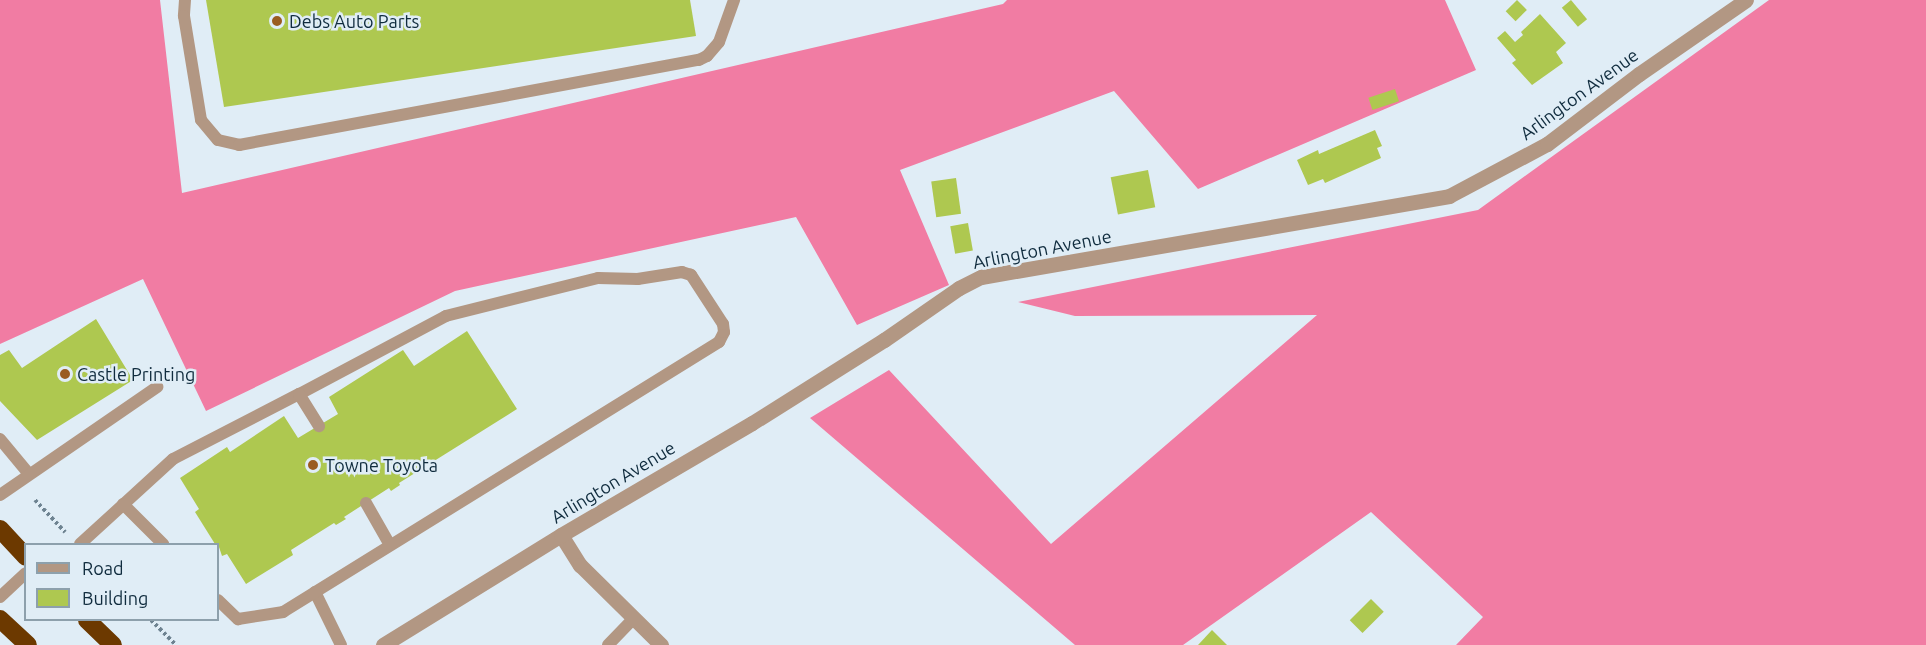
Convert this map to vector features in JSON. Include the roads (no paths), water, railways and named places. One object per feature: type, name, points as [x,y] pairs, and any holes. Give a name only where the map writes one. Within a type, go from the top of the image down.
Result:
[{"type":"highway","points":[[0,530],[24,555]]},
{"type":"highway","points":[[0,619],[28,645]]},
{"type":"highway","points":[[88,621],[113,645]]},
{"type":"street","name":"Arlington Avenue","points":[[383,645],[561,535],[752,423],[884,340],[959,288],[981,277],[1449,196],[1547,144],[1639,74],[1746,0]]},
{"type":"street","points":[[561,535],[580,565],[661,645]]},
{"type":"lane","points":[[185,0],[184,16],[201,120],[218,140],[239,145],[699,60],[707,56],[719,42],[734,0]]},
{"type":"lane","points":[[81,543],[173,459],[446,316],[598,278],[638,279],[687,273],[723,324],[724,332],[719,342],[283,612],[238,619],[219,601]]},
{"type":"lane","points":[[0,495],[158,387]]},
{"type":"lane","points":[[299,394],[319,426]]},
{"type":"lane","points":[[0,440],[29,474]]},
{"type":"lane","points":[[366,503],[390,545]]},
{"type":"lane","points":[[123,504],[162,543]]},
{"type":"lane","points":[[0,597],[24,575]]},
{"type":"lane","points":[[315,592],[341,645]]},
{"type":"lane","points":[[608,645],[634,618]]},
{"type":"place","name":"Debs Auto Parts","points":[[277,21]]},
{"type":"place","name":"Castle Printing","points":[[65,374]]},
{"type":"place","name":"Towne Toyota","points":[[313,465]]}]
